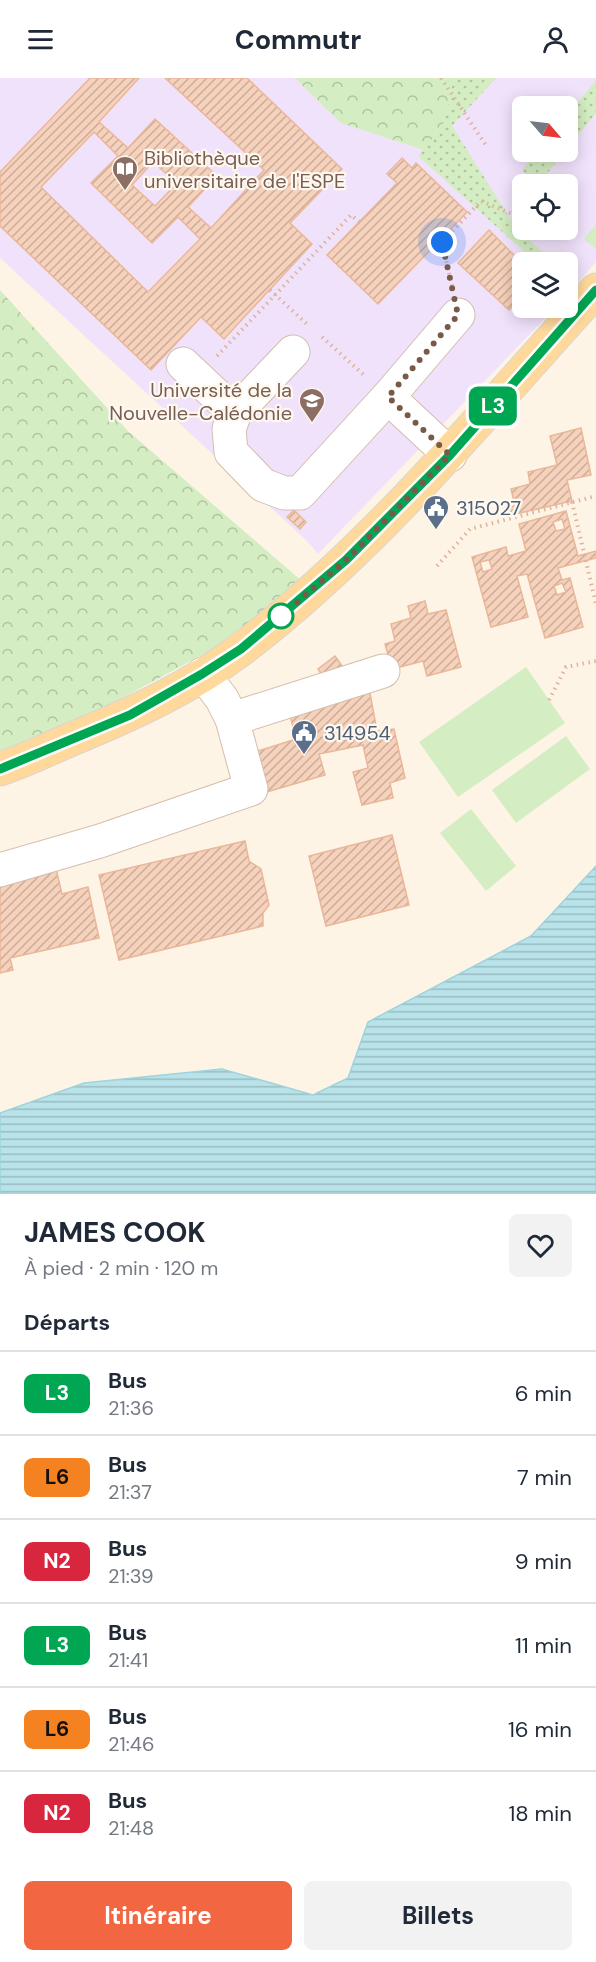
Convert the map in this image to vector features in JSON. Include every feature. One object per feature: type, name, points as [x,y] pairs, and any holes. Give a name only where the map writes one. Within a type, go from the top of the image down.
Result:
[{"type":"main road","points":[[0,769],[130,715],[241,649],[346,560],[450,455],[596,290]]},
{"type":"lane","points":[[307,337],[235,412],[229,429],[231,452],[263,485],[284,493],[300,493],[388,397],[458,315]]},
{"type":"lane","points":[[190,370],[235,412]]},
{"type":"lane","points":[[388,397],[450,455]]},
{"type":"lane","points":[[231,719],[383,671]]},
{"type":"lane","points":[[0,870],[100,841],[251,789],[231,719],[222,699],[202,674]]},
{"type":"path","points":[[441,78],[487,147]]},
{"type":"path","points":[[458,315],[442,242],[481,201],[512,214]]},
{"type":"path","points":[[190,370],[276,295],[351,214],[360,222]]},
{"type":"path","points":[[270,290],[307,337],[357,369]]},
{"type":"path","points":[[437,566],[470,529],[596,496]]},
{"type":"path","points":[[572,501],[596,604]]},
{"type":"path","points":[[549,700],[566,667],[596,661]]},
{"type":"shaded area","name":"Université de la Nouvelle-Calédonie","points":[[0,78],[596,78],[596,262],[578,282],[578,252],[512,252],[512,318],[545,318],[318,554],[307,541],[0,258]]},
{"type":"green space","points":[[295,78],[454,78],[444,122],[424,150],[341,123]]},
{"type":"green space","points":[[454,78],[496,78],[452,126],[512,221],[512,240],[529,240],[543,252],[525,252],[418,156],[444,122]]},
{"type":"green space","points":[[596,80],[596,113],[578,135],[578,102]]},
{"type":"green space","points":[[529,162],[557,162],[546,174],[527,174],[522,170]]},
{"type":"green space","points":[[596,224],[596,249],[584,239]]},
{"type":"green space","points":[[0,290],[128,431],[303,582],[211,650],[104,708],[0,751]]},
{"type":"green space","points":[[526,667],[565,723],[458,797],[419,742]]},
{"type":"green space","points":[[566,736],[590,769],[516,823],[492,790]]},
{"type":"green space","points":[[471,809],[516,866],[486,891],[440,833]]},
{"type":"water","points":[[596,866],[596,1194],[0,1194],[0,1113],[84,1083],[222,1069],[313,1095],[348,1078],[368,1022],[531,936]]},
{"type":"building","points":[[90,78],[139,78],[99,122],[128,148],[155,119],[217,176],[188,207],[211,228],[264,170],[165,78],[247,78],[342,169],[290,223],[312,244],[224,339],[201,317],[151,370],[0,226],[0,172]],"holes":[[[94,132],[118,156],[91,183],[152,243],[178,217],[200,239],[148,292],[41,187]],[[153,162],[177,183],[155,206],[132,185]]]},
{"type":"building","points":[[402,158],[412,168],[416,163],[467,212],[378,304],[327,255],[397,183],[387,174]]},
{"type":"building","points":[[489,230],[512,253],[512,307],[509,310],[458,263]]},
{"type":"building","points":[[581,428],[591,475],[567,480],[572,501],[507,516],[505,508],[515,506],[511,489],[530,484],[528,472],[557,465],[550,436]]},
{"type":"building","points":[[294,510],[306,522],[300,529],[287,517]]},
{"type":"building","points":[[566,511],[578,556],[596,551],[596,558],[558,568],[562,580],[570,578],[583,627],[545,638],[527,574],[517,576],[528,617],[491,627],[472,557],[506,547],[508,556],[526,551],[519,524]],"holes":[[[562,519],[565,529],[556,531],[553,522]],[[489,560],[492,569],[483,572],[480,562]],[[562,583],[566,592],[557,595],[554,586]]]},
{"type":"building","points":[[425,601],[428,614],[446,610],[461,667],[427,676],[423,661],[392,669],[385,644],[395,641],[391,624],[411,618],[408,606]]},
{"type":"building","points":[[335,656],[345,670],[327,683],[318,669]]},
{"type":"building","points":[[369,688],[377,731],[394,729],[405,778],[390,783],[393,798],[362,805],[353,772],[368,768],[363,745],[319,754],[325,775],[263,793],[249,754],[296,739],[288,707]]},
{"type":"building","points":[[392,835],[409,905],[326,926],[309,856]]},
{"type":"building","points":[[245,841],[249,861],[261,869],[269,905],[263,913],[263,926],[119,960],[99,875]]},
{"type":"building","points":[[54,860],[62,894],[88,887],[99,938],[10,958],[13,970],[0,973],[0,872]]},
{"type":"bus line","name":"L3","points":[[0,769],[130,715],[241,649],[346,560],[450,455],[596,290]]},
{"type":"place","name":"Bibliothèque universitaire de l'ESPE","points":[[125,192]]},
{"type":"place","name":"Université de la Nouvelle-Calédonie","points":[[312,424]]},
{"type":"place","name":"315027","points":[[436,531]]},
{"type":"place","name":"314954","points":[[304,756]]},
{"type":"route","points":[[281,616],[346,560],[450,455],[388,397],[458,315],[442,242]]}]
